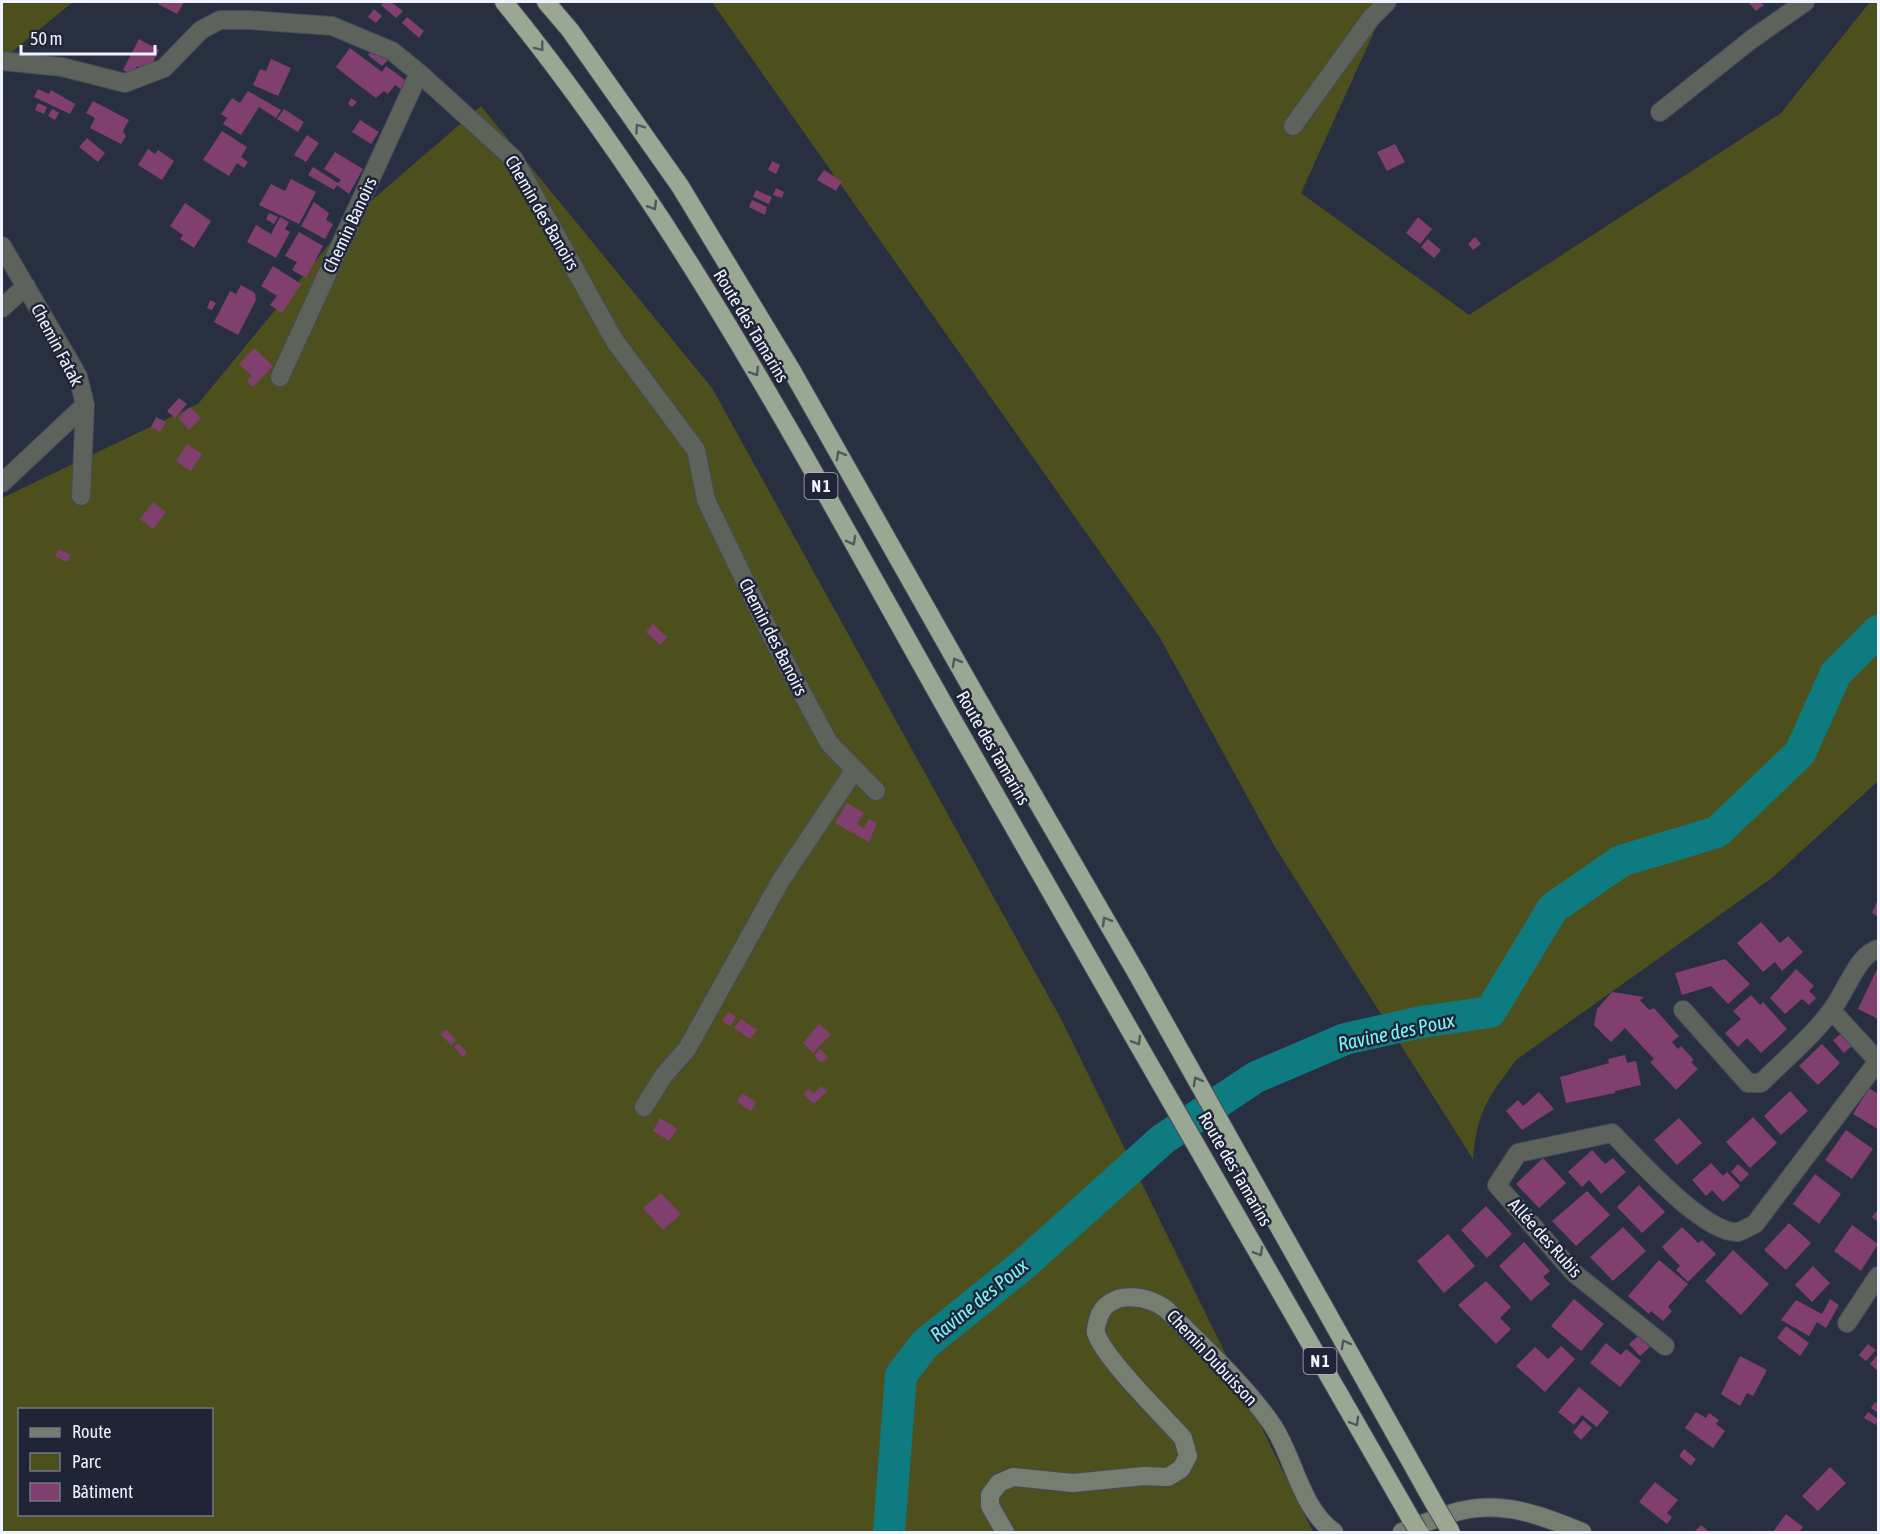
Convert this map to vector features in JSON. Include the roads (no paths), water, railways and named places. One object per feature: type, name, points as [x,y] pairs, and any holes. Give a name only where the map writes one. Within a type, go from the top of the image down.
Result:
[{"type":"highway","name":"Route des Tamarins","points":[[504,2],[544,51],[650,201],[760,382],[1230,1202],[1411,1528]]},
{"type":"highway","name":"Route des Tamarins","points":[[546,2],[570,30],[680,186],[792,371],[970,686],[1136,972],[1451,1533]]},
{"type":"main road","name":"Chemin Dubuisson","points":[[1005,1533],[990,1506],[990,1495],[999,1483],[1014,1477],[1073,1483],[1144,1476],[1168,1477],[1181,1469],[1188,1456],[1184,1438],[1104,1350],[1095,1331],[1100,1312],[1117,1298],[1137,1297],[1161,1304],[1241,1384],[1273,1425],[1290,1467],[1316,1515],[1334,1533]]},
{"type":"main road","points":[[1411,1528],[1460,1511],[1489,1507],[1532,1511],[1582,1533]]},
{"type":"street","points":[[1293,126],[1371,18],[1387,2]]},
{"type":"street","points":[[1660,112],[1752,39],[1805,2]]},
{"type":"street","name":"Chemin des Banoirs","points":[[2,61],[62,66],[125,83],[164,68],[201,30],[220,20],[249,20],[332,26],[392,51],[419,73],[514,159],[614,340],[696,450],[706,500],[772,638],[829,743],[876,791]]},
{"type":"street","name":"Chemin Banoirs","points":[[280,377],[419,73]]},
{"type":"street","name":"Chemin Fatak","points":[[2,246],[78,376],[85,405],[81,496]]},
{"type":"street","name":"Chemin Fatak","points":[[2,308],[26,286]]},
{"type":"street","name":"Chemin Fatak","points":[[2,483],[85,405]]},
{"type":"street","points":[[644,1107],[664,1076],[687,1049],[781,880],[854,771]]},
{"type":"street","points":[[1683,1010],[1748,1083],[1761,1083],[1832,1011],[1864,958],[1872,950],[1878,949]]},
{"type":"street","points":[[1832,1011],[1878,1061]]},
{"type":"street","name":"Allée des Rubis","points":[[1665,1346],[1574,1273],[1497,1185],[1518,1153],[1612,1133],[1680,1201],[1722,1229],[1739,1232],[1755,1224],[1878,1061]]},
{"type":"street","points":[[1847,1323],[1878,1276]]},
{"type":"waterway","name":"Ravine des Poux","points":[[889,1532],[901,1375],[925,1344],[1024,1264],[1163,1139],[1256,1077],[1345,1039],[1421,1022],[1490,1012],[1553,908],[1621,861],[1717,832],[1800,753],[1836,673],[1878,631]]}]
